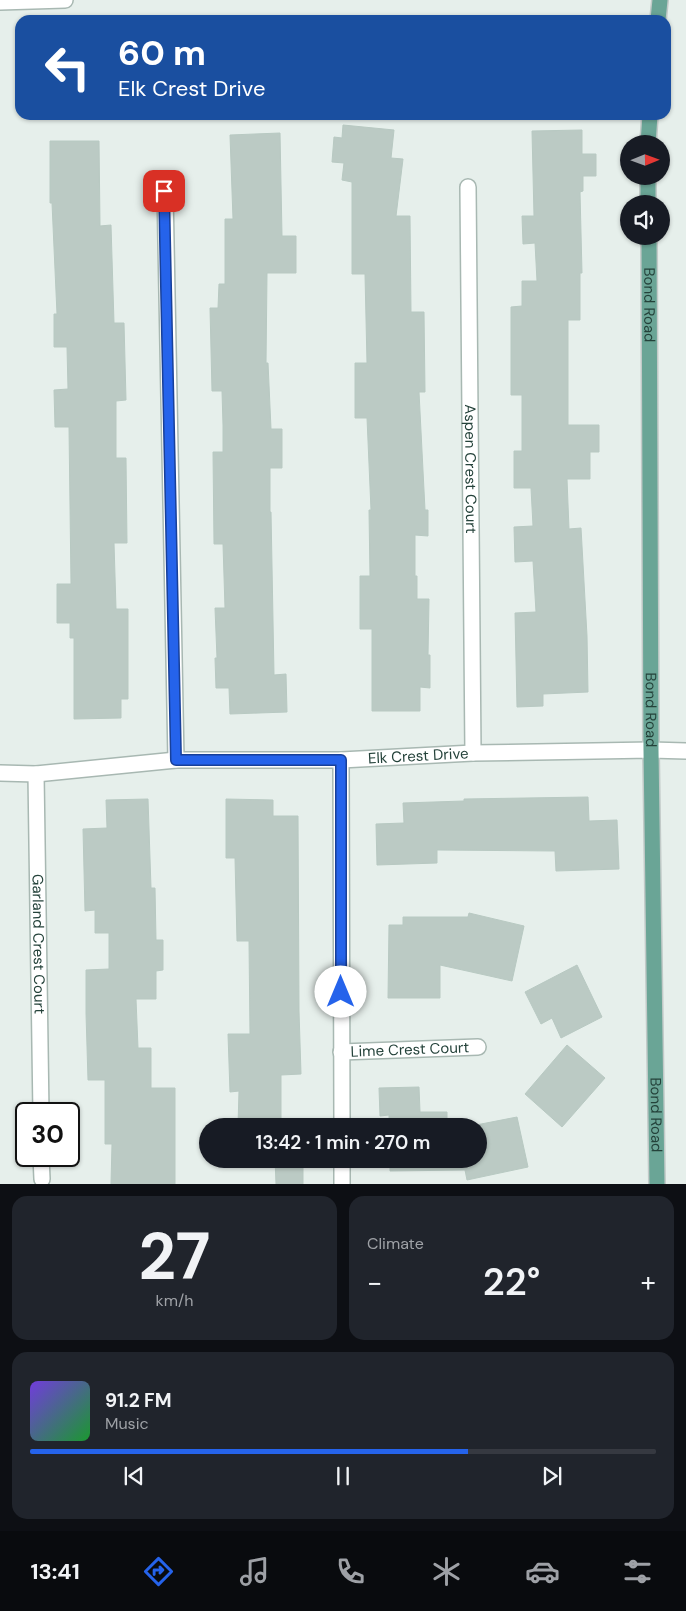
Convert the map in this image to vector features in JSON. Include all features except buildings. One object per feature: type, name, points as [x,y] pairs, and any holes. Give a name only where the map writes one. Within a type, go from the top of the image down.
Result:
[{"type":"main road","points":[[658,15],[660,0]]},
{"type":"main road","points":[[649,135],[650,120]]},
{"type":"main road","name":"Bond Road","points":[[649,245],[651,750],[657,1184]]},
{"type":"street","points":[[0,2],[65,0]]},
{"type":"street","name":"Aspen Crest Court","points":[[468,187],[473,753]]},
{"type":"street","points":[[164,191],[176,760]]},
{"type":"street","name":"Elk Crest Drive","points":[[0,773],[36,774],[176,760],[341,760],[473,753],[686,751]]},
{"type":"street","points":[[341,760],[342,1118]]},
{"type":"street","name":"Garland Crest Court","points":[[36,774],[41,1102]]},
{"type":"street","name":"Lime Crest Court","points":[[341,1052],[478,1047]]},
{"type":"street","points":[[41,1167],[42,1179]]},
{"type":"street","points":[[342,1168],[342,1184]]},
{"type":"route","points":[[164,191],[176,760],[341,760],[341,992]]}]
